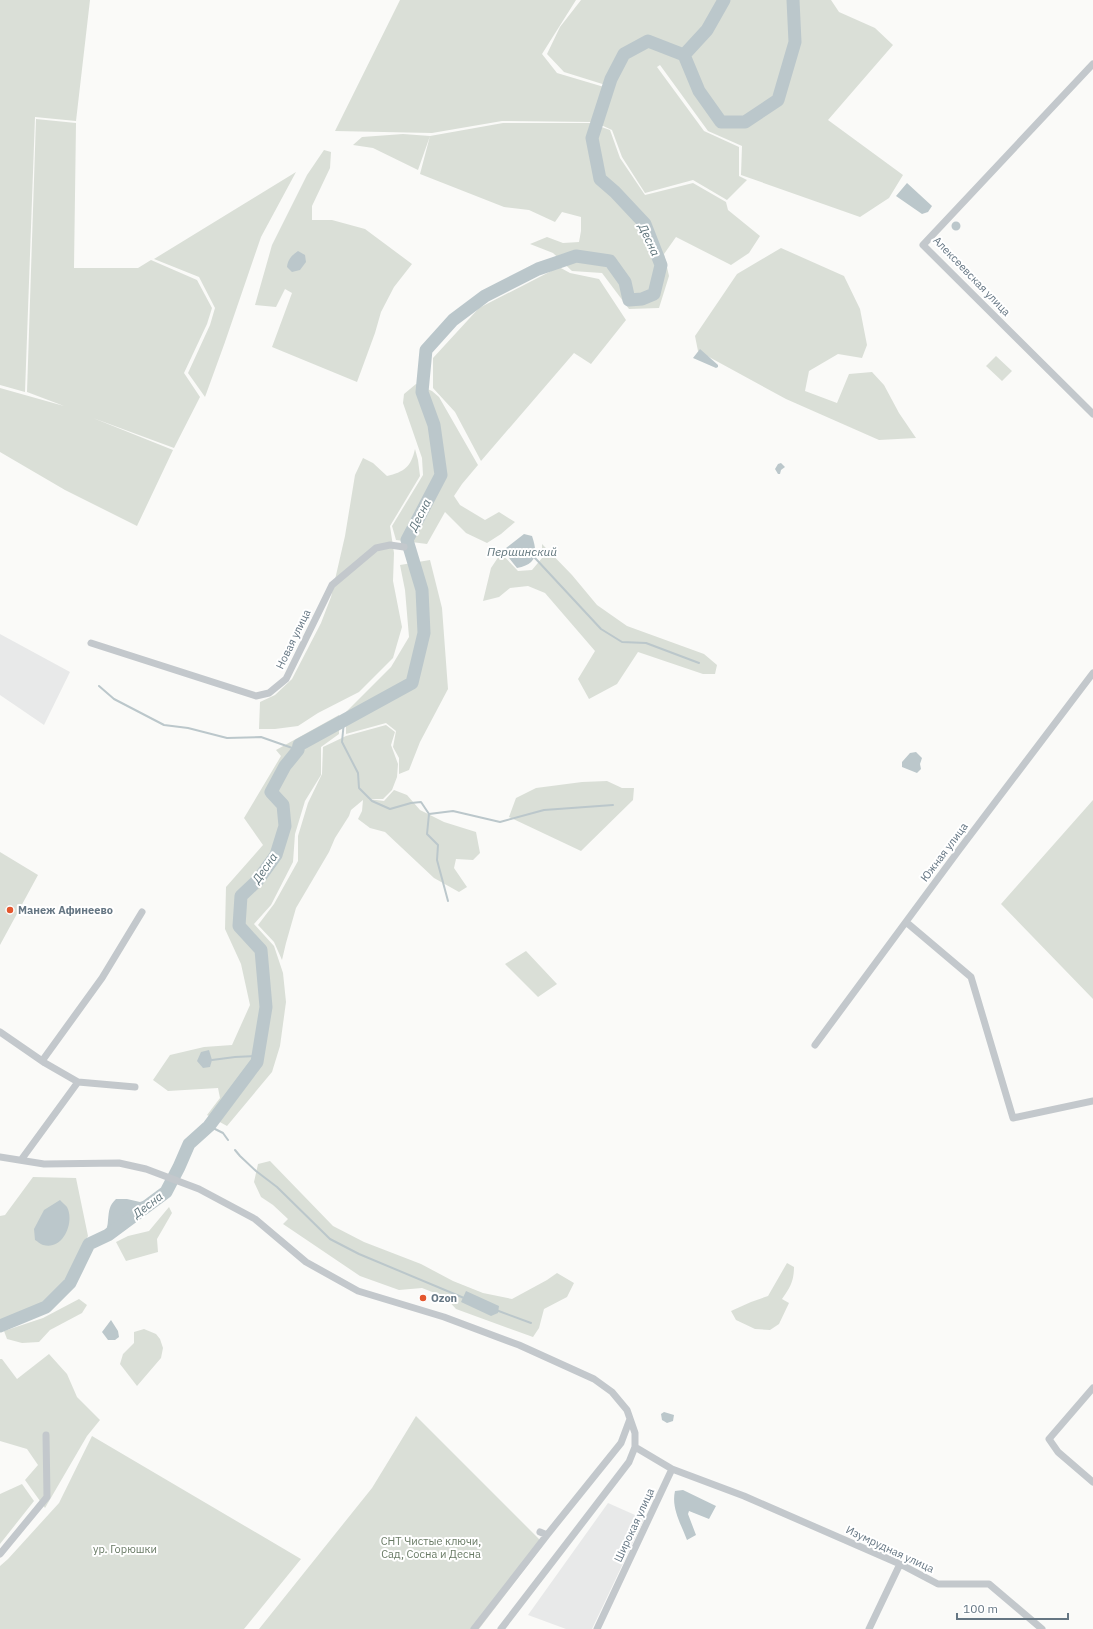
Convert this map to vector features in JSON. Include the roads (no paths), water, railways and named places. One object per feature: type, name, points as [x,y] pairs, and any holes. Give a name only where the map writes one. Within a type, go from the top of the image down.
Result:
[{"type":"street","name":"Алексеевская улица","points":[[1093,64],[923,245],[1093,414]]},
{"type":"street","name":"Новая улица","points":[[91,643],[256,696],[269,693],[286,679],[332,585],[376,548],[390,545],[404,547]]},
{"type":"street","name":"Южная улица","points":[[815,1045],[959,850],[1093,673]]},
{"type":"street","points":[[42,1061],[102,978],[142,912]]},
{"type":"street","points":[[906,922],[971,977],[1013,1118],[1093,1101]]},
{"type":"street","points":[[0,1032],[42,1061],[78,1082],[136,1087]]},
{"type":"street","points":[[21,1160],[78,1082]]},
{"type":"street","points":[[0,1157],[44,1164],[119,1163],[146,1169],[186,1184],[199,1189],[255,1219],[306,1262],[358,1291],[444,1317],[512,1343],[594,1380],[612,1392],[627,1410],[635,1433],[635,1447],[629,1462],[501,1629]]},
{"type":"street","points":[[1093,1388],[1049,1440],[1058,1452],[1093,1482]]},
{"type":"street","points":[[474,1629],[543,1534],[621,1443],[630,1419]]},
{"type":"street","points":[[0,1554],[47,1497],[46,1435]]},
{"type":"street","points":[[635,1447],[672,1469]]},
{"type":"street","name":"Изумрудная улица","points":[[672,1469],[744,1496],[900,1564],[938,1584],[989,1584],[1042,1629]]},
{"type":"street","name":"Широкая улица","points":[[597,1629],[672,1469]]},
{"type":"street","points":[[869,1629],[900,1564]]},
{"type":"water","points":[[907,183],[932,206],[928,212],[922,214],[896,196]]},
{"type":"water","points":[[956,221],[961,226],[956,231],[951,226]]},
{"type":"water","points":[[298,251],[305,255],[306,262],[300,270],[292,272],[287,267],[288,262]]},
{"type":"water","points":[[700,349],[718,365],[718,367],[716,368],[693,358]]},
{"type":"water","points":[[781,463],[785,467],[781,470],[780,474],[778,474],[775,469],[778,464]]},
{"type":"water","name":"Першинский","points":[[524,534],[532,536],[535,553],[529,564],[517,568],[505,553],[506,548]]},
{"type":"water","points":[[916,752],[922,758],[920,764],[921,769],[917,773],[902,767],[902,762],[910,753]]},
{"type":"water","points":[[209,1050],[212,1060],[210,1067],[203,1068],[197,1061],[201,1052]]},
{"type":"water","points":[[160,1196],[108,1235],[104,1236],[110,1208],[116,1199],[127,1199],[140,1202]]},
{"type":"water","points":[[60,1200],[67,1207],[69,1213],[66,1234],[56,1244],[50,1246],[43,1245],[35,1240],[34,1229],[44,1210]]},
{"type":"water","points":[[466,1291],[499,1306],[498,1313],[491,1316],[461,1302]]},
{"type":"water","points":[[111,1320],[118,1331],[119,1337],[115,1340],[108,1340],[102,1332]]},
{"type":"water","points":[[664,1412],[674,1415],[673,1421],[667,1423],[662,1420],[661,1414]]},
{"type":"water","points":[[683,1490],[716,1506],[709,1519],[689,1511],[688,1514],[696,1535],[687,1540],[677,1516],[674,1504],[675,1491]]},
{"type":"waterway","points":[[684,55],[707,30],[724,0]]},
{"type":"waterway","name":"Десна","points":[[0,1326],[46,1307],[70,1283],[89,1244],[108,1235],[166,1192],[189,1144],[209,1126],[257,1062],[266,1007],[261,950],[239,926],[241,896],[258,880],[276,855],[285,826],[283,805],[271,792],[285,766],[298,750],[299,745],[412,683],[424,633],[422,590],[407,540],[441,475],[434,425],[422,392],[426,350],[453,320],[485,296],[538,269],[576,256],[610,261],[625,282],[629,300],[642,299],[654,294],[661,265],[645,224],[615,192],[600,179],[592,138],[611,79],[624,54],[648,41],[684,55],[699,91],[721,122],[745,122],[778,100],[795,42],[793,0]]},
{"type":"waterway","points":[[535,558],[601,629],[622,642],[646,643],[699,663]]},
{"type":"waterway","points":[[99,686],[114,699],[164,725],[188,728],[227,738],[261,737],[298,750]]},
{"type":"waterway","points":[[344,721],[342,742],[358,773],[359,788],[372,801],[390,809],[411,803],[421,802],[429,814],[427,834],[438,845],[437,860],[448,901]]},
{"type":"waterway","points":[[429,814],[453,811],[500,822],[544,810],[613,805]]},
{"type":"waterway","points":[[212,1060],[258,1056]]},
{"type":"waterway","points":[[209,1126],[223,1133],[228,1140]]},
{"type":"waterway","points":[[235,1150],[256,1171],[277,1187],[330,1239],[359,1254],[464,1298]]},
{"type":"waterway","points":[[496,1310],[531,1323]]},
{"type":"place","name":"Манеж Афинеево","points":[[10,910]]},
{"type":"place","name":"Ozon","points":[[423,1298]]},
{"type":"park label","name":"СНТ Чистые ключи, Сад, Сосна и Десна","points":[[431,1547]]},
{"type":"park label","name":"ур. Горюшки","points":[[125,1549]]}]
